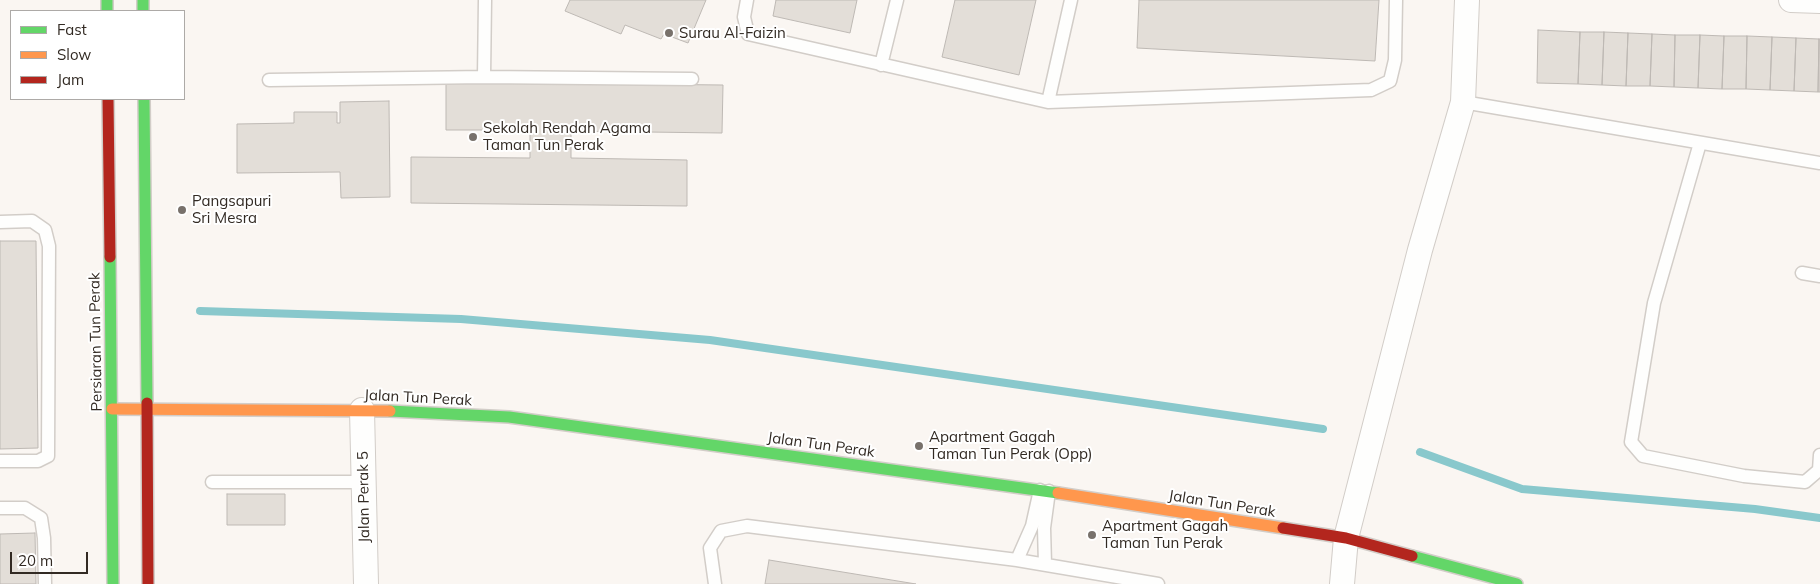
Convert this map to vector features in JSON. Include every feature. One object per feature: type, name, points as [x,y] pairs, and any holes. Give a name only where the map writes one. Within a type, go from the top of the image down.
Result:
[{"type":"street","points":[[1342,584],[1346,538],[1420,250],[1462,102],[1468,0]]},
{"type":"street","points":[[1791,0],[1820,1]]},
{"type":"street","name":"Persiaran Tun Perak","points":[[108,100],[113,584]]},
{"type":"street","points":[[144,100],[148,584]]},
{"type":"street","name":"Jalan Tun Perak","points":[[112,410],[362,410],[509,417],[1045,491],[1346,538],[1517,584]]},
{"type":"street","name":"Jalan Perak 5","points":[[362,410],[366,584]]},
{"type":"lane","points":[[484,77],[485,0]]},
{"type":"lane","points":[[748,0],[744,17],[748,34],[1048,102],[1371,90],[1390,81],[1395,60],[1396,0]]},
{"type":"lane","points":[[882,65],[897,0]]},
{"type":"lane","points":[[1048,102],[1070,0]]},
{"type":"lane","points":[[269,80],[484,77],[692,80]]},
{"type":"lane","points":[[1462,102],[1820,163]]},
{"type":"lane","points":[[1700,143],[1654,303],[1631,442],[1643,456],[1744,476],[1805,482],[1818,470],[1820,455]]},
{"type":"lane","points":[[0,222],[32,221],[46,230],[49,246],[48,456],[38,461],[0,461]]},
{"type":"lane","points":[[1802,273],[1820,276]]},
{"type":"lane","points":[[212,482],[364,482]]},
{"type":"lane","points":[[1017,560],[1045,491]]},
{"type":"lane","points":[[1045,491],[1045,564]]},
{"type":"lane","points":[[0,508],[25,508],[41,518],[44,538],[45,584]]},
{"type":"lane","points":[[715,584],[710,548],[721,531],[747,526],[1017,560],[1158,584]]},
{"type":"building","name":"Surau Al-Faizin","points":[[570,0],[706,0],[688,43],[664,34],[661,39],[625,25],[621,34],[565,11]]},
{"type":"building","points":[[776,0],[857,0],[850,33],[773,16]]},
{"type":"building","points":[[955,0],[1036,0],[1019,75],[942,57]]},
{"type":"building","points":[[1139,0],[1379,0],[1375,61],[1137,48]]},
{"type":"building","points":[[1538,30],[1580,32],[1578,84],[1537,83]]},
{"type":"building","points":[[1580,32],[1604,32],[1602,85],[1578,84]]},
{"type":"building","points":[[1604,32],[1628,33],[1626,86],[1602,85]]},
{"type":"building","points":[[1628,33],[1652,34],[1650,86],[1626,86]]},
{"type":"building","points":[[1652,34],[1675,35],[1674,87],[1650,86]]},
{"type":"building","points":[[1675,35],[1700,35],[1698,88],[1674,87]]},
{"type":"building","points":[[1700,35],[1724,36],[1722,89],[1698,88]]},
{"type":"building","points":[[1724,36],[1747,36],[1746,89],[1722,89]]},
{"type":"building","points":[[1747,36],[1772,37],[1770,90],[1746,89]]},
{"type":"building","points":[[1772,37],[1796,38],[1794,91],[1770,90]]},
{"type":"building","points":[[1796,38],[1819,39],[1818,92],[1794,91]]},
{"type":"building","points":[[1819,39],[1820,92],[1818,92]]},
{"type":"building","points":[[446,82],[723,85],[722,133],[571,131],[571,158],[687,160],[687,206],[411,203],[411,157],[530,158],[530,130],[446,130]]},
{"type":"building","points":[[389,101],[390,197],[341,198],[340,172],[237,173],[237,124],[294,123],[294,112],[337,112],[337,123],[340,123],[340,102]]},
{"type":"building","points":[[0,241],[36,241],[38,448],[0,449]]},
{"type":"building","points":[[227,494],[285,494],[285,525],[227,525]]},
{"type":"building","points":[[35,533],[36,584],[0,584],[0,534]]},
{"type":"building","points":[[769,560],[916,584],[765,584]]},
{"type":"waterway","points":[[200,311],[461,319],[710,340],[1323,429]]},
{"type":"waterway","points":[[1420,452],[1522,489],[1755,509],[1820,518]]},
{"type":"traffic: fast","points":[[107,0],[107,10]]},
{"type":"traffic: fast","points":[[143,0],[143,10]]},
{"type":"traffic: fast","points":[[144,100],[147,403]]},
{"type":"traffic: fast","points":[[110,257],[113,584]]},
{"type":"traffic: fast","points":[[390,411],[509,417],[1058,493]]},
{"type":"traffic: fast","points":[[1412,556],[1517,584]]},
{"type":"traffic: slow","points":[[112,409],[390,411]]},
{"type":"traffic: slow","points":[[1058,493],[1283,528]]},
{"type":"traffic: jam","points":[[108,100],[110,257]]},
{"type":"traffic: jam","points":[[147,403],[148,584]]},
{"type":"traffic: jam","points":[[1283,528],[1346,538],[1412,556]]},
{"type":"place","name":"Surau Al-Faizin","points":[[669,33]]},
{"type":"place","name":"Sekolah Rendah Agama Taman Tun Perak","points":[[473,137]]},
{"type":"place","name":"Pangsapuri Sri Mesra","points":[[182,210]]},
{"type":"place","name":"Apartment Gagah Taman Tun Perak (Opp)","points":[[919,446]]},
{"type":"place","name":"Apartment Gagah Taman Tun Perak","points":[[1092,535]]}]
